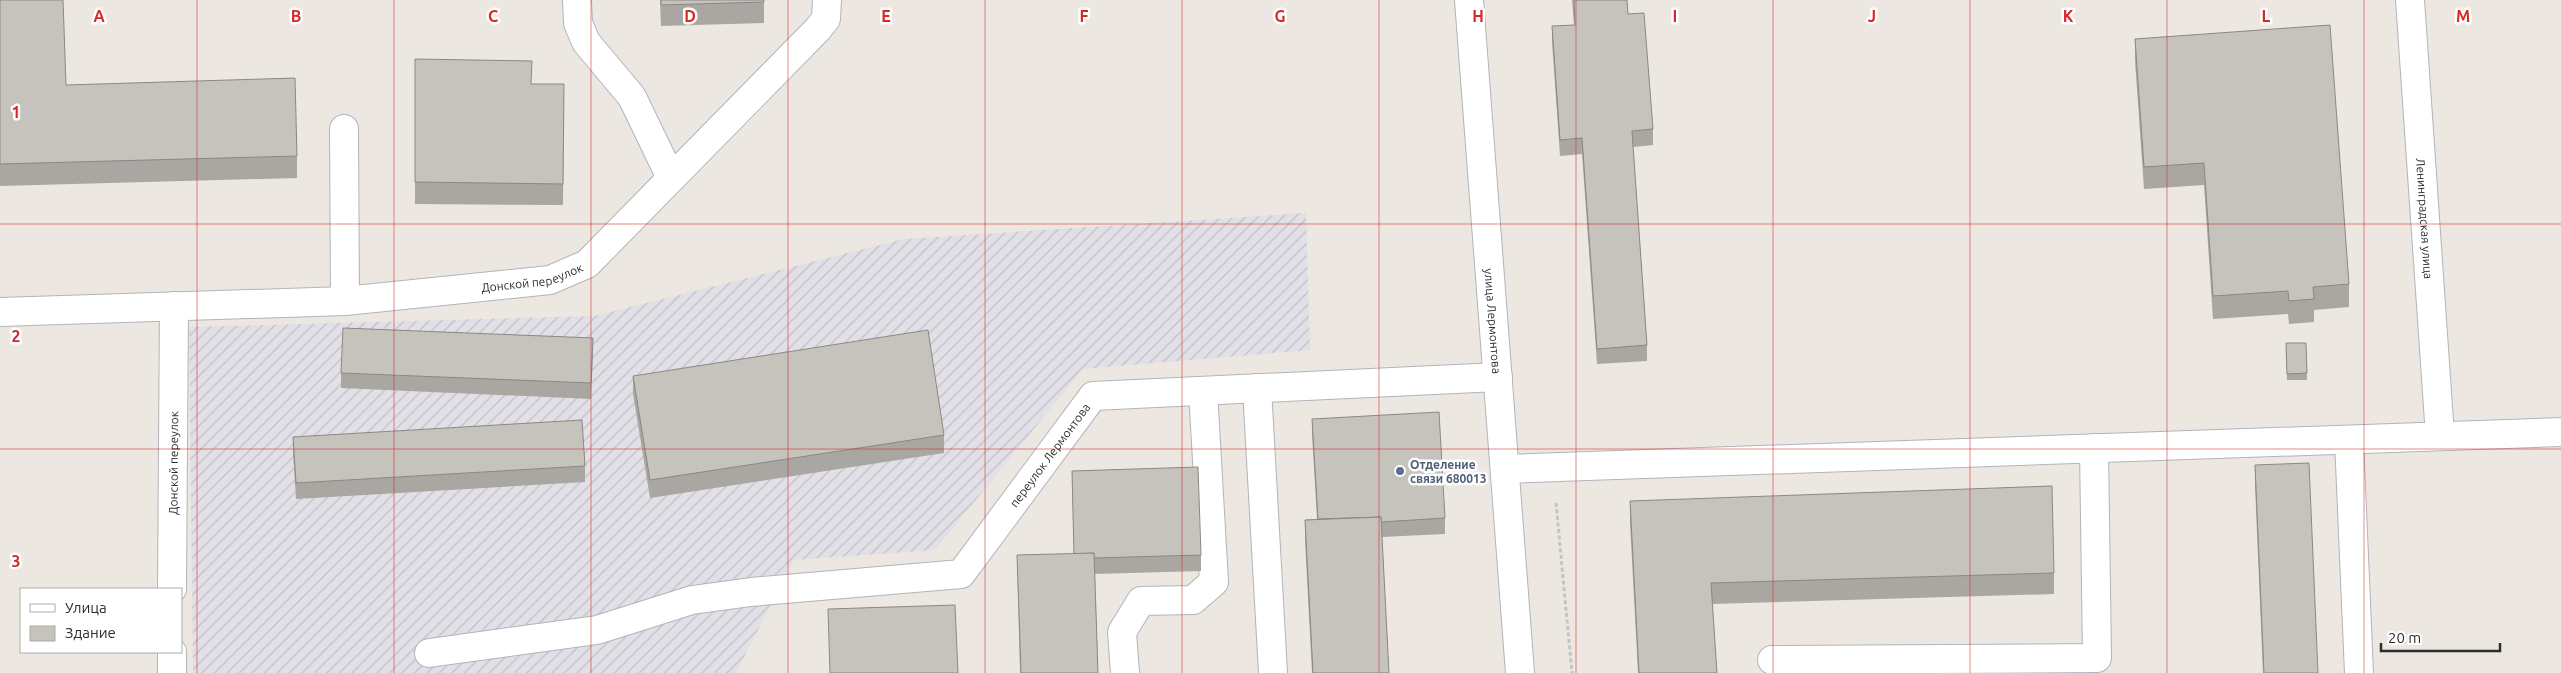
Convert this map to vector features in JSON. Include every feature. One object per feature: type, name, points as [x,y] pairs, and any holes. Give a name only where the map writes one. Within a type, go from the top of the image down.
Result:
[{"type":"street","points":[[577,0],[578,23],[586,42],[632,97],[671,178]]},
{"type":"street","name":"Донской переулок","points":[[0,312],[345,301],[550,280],[587,264],[818,29],[826,18],[826,0]]},
{"type":"street","name":"улица Лермонтова","points":[[1469,0],[1520,673]]},
{"type":"street","name":"Ленинградская улица","points":[[2410,0],[2440,436]]},
{"type":"street","points":[[344,129],[345,301]]},
{"type":"street","name":"Донской переулок","points":[[172,588],[174,306]]},
{"type":"street","name":"переулок Лермонтова","points":[[429,653],[596,630],[692,600],[751,592],[961,574],[1093,396],[1498,377]]},
{"type":"street","points":[[1257,388],[1273,673]]},
{"type":"street","points":[[1125,673],[1122,632],[1141,601],[1193,600],[1214,582],[1204,391]]},
{"type":"street","points":[[1505,469],[2561,432]]},
{"type":"street","points":[[2349,440],[2359,673]]},
{"type":"street","points":[[1772,660],[2097,658],[2094,448]]},
{"type":"street","name":"улица Лермонтова","points":[[1510,673],[1518,644]]},
{"type":"street","points":[[172,653],[172,673]]},
{"type":"path","points":[[1553,467],[1572,673]]},
{"type":"shaded area","points":[[1306,213],[1310,350],[1083,369],[935,550],[794,560],[736,673],[193,673],[189,327],[594,316],[904,239]]},
{"type":"building","points":[[0,0],[63,0],[66,85],[295,78],[297,156],[0,164]]},
{"type":"building","points":[[661,0],[764,0],[764,2],[661,5]]},
{"type":"building","points":[[1574,0],[1627,0],[1628,14],[1644,13],[1653,129],[1632,131],[1647,345],[1597,349],[1582,138],[1560,140],[1552,26],[1575,25]]},
{"type":"building","points":[[2330,25],[2349,284],[2313,287],[2314,299],[2289,301],[2288,291],[2213,296],[2204,163],[2144,167],[2135,39]]},
{"type":"building","points":[[415,59],[532,61],[531,84],[564,84],[563,184],[415,182]]},
{"type":"building","points":[[343,328],[593,338],[591,383],[341,373]]},
{"type":"building","points":[[928,330],[944,435],[650,480],[633,376]]},
{"type":"building","points":[[2286,343],[2306,343],[2307,373],[2287,374]]},
{"type":"building","points":[[1439,412],[1445,518],[1381,522],[1381,517],[1318,519],[1312,419]]},
{"type":"building","points":[[582,420],[585,466],[296,483],[293,437]]},
{"type":"building","points":[[2309,463],[2318,673],[2264,673],[2255,465]]},
{"type":"building","points":[[1198,467],[1201,555],[1094,558],[1094,553],[1074,554],[1072,471]]},
{"type":"building","points":[[2052,486],[2054,573],[1711,583],[1717,673],[1639,673],[1630,501]]},
{"type":"building","points":[[1381,517],[1389,673],[1313,673],[1305,520]]},
{"type":"building","points":[[1094,553],[1098,673],[1021,673],[1017,555]]},
{"type":"building","points":[[955,605],[958,673],[830,673],[828,609]]},
{"type":"place","name":"Отделение связи 680013","points":[[1400,471]]}]
